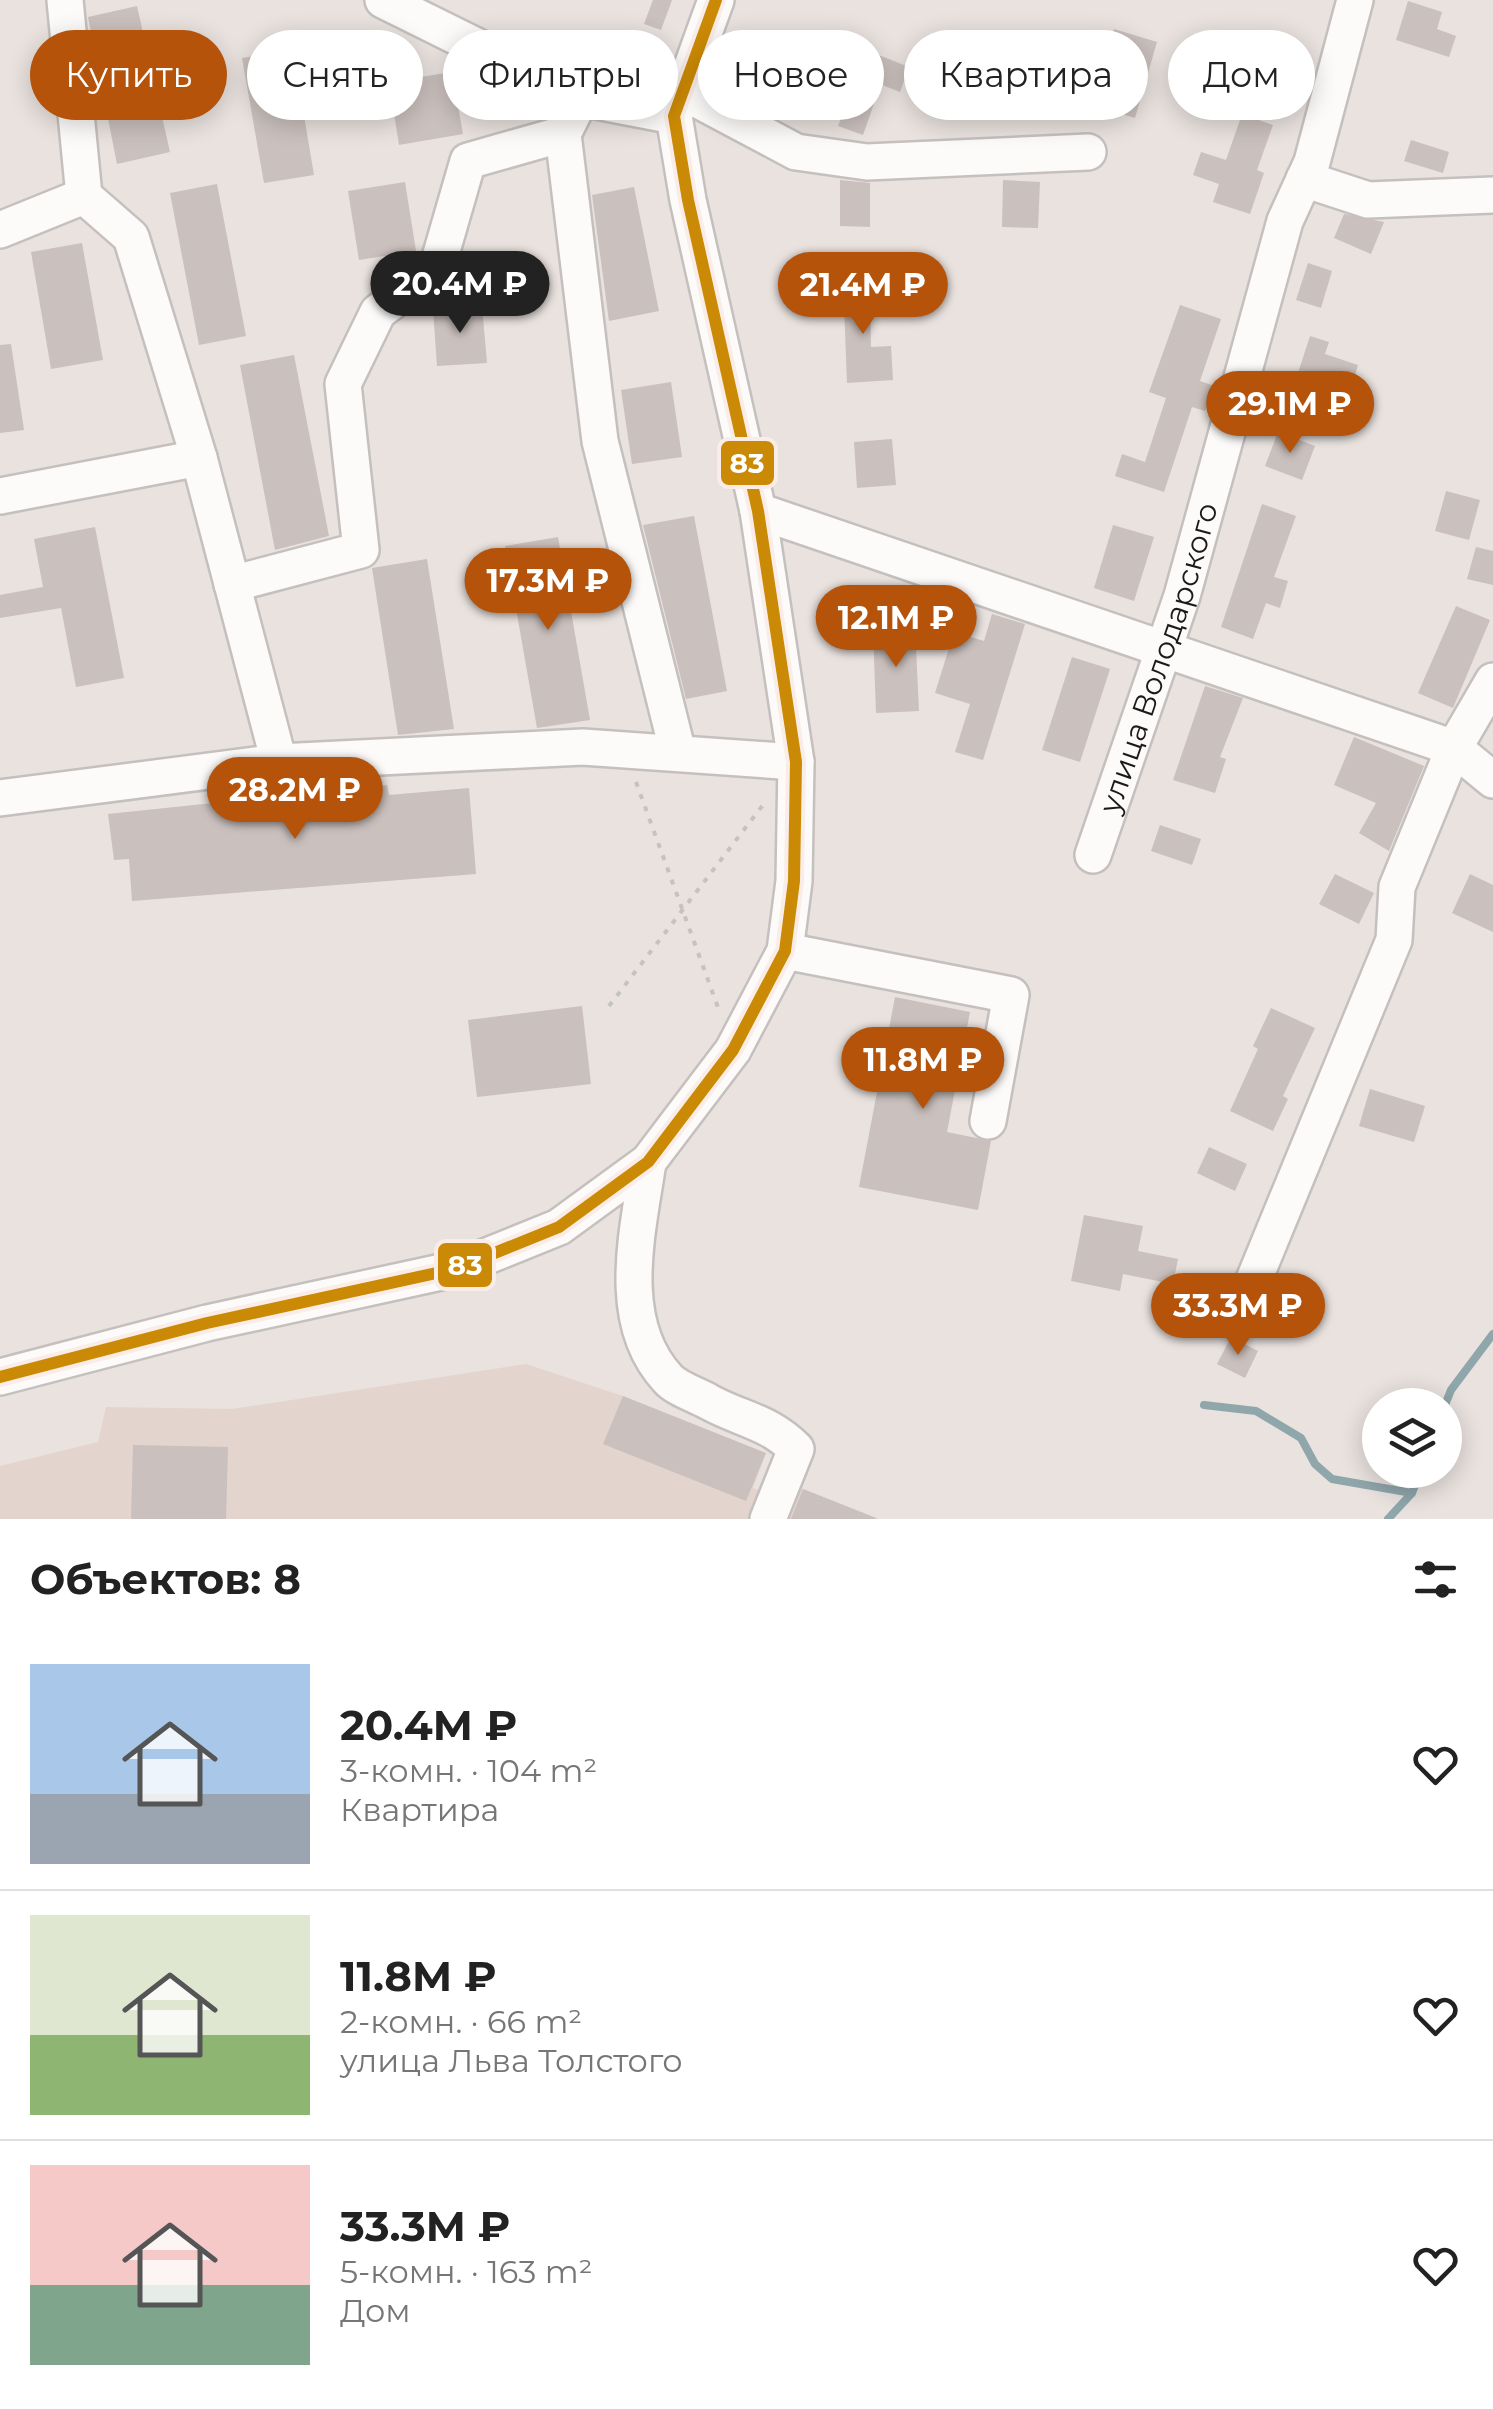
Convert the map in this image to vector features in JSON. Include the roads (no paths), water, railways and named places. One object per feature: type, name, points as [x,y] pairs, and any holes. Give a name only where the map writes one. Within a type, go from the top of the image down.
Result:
[{"type":"street","points":[[64,0],[84,196],[131,237],[199,458],[279,762]]},
{"type":"street","points":[[383,0],[444,30]]},
{"type":"street","points":[[0,1377],[207,1323],[456,1269],[559,1227],[648,1162],[733,1050],[785,952],[794,880],[796,762],[758,511],[688,200],[679,104],[716,0]]},
{"type":"street","name":"улица Володарского","points":[[1093,855],[1182,596],[1285,220],[1304,179],[1355,0]]},
{"type":"street","points":[[679,104],[796,152],[867,162],[1088,152]]},
{"type":"street","points":[[570,120],[563,134],[600,441],[678,753]]},
{"type":"street","points":[[232,584],[361,550],[343,384],[378,312],[436,268],[468,161],[563,134]]},
{"type":"street","points":[[1304,179],[1368,200],[1493,195]]},
{"type":"street","points":[[0,230],[84,196]]},
{"type":"street","points":[[0,496],[199,458]]},
{"type":"street","points":[[758,511],[1056,616],[1162,647],[1454,748],[1493,780]]},
{"type":"street","points":[[1251,1287],[1394,940],[1397,886],[1454,748],[1493,681]]},
{"type":"street","points":[[0,798],[279,762],[583,747],[796,762]]},
{"type":"street","points":[[785,952],[1011,996],[988,1121]]},
{"type":"street","points":[[648,1162],[632,1271],[642,1333],[669,1380],[718,1407],[775,1428],[796,1449],[768,1519]]},
{"type":"waterway","points":[[1452,1388],[1493,1334]]},
{"type":"waterway","points":[[1204,1405],[1256,1411],[1301,1438],[1315,1464],[1332,1479],[1412,1493]]},
{"type":"waterway","points":[[1388,1519],[1414,1488]]}]
